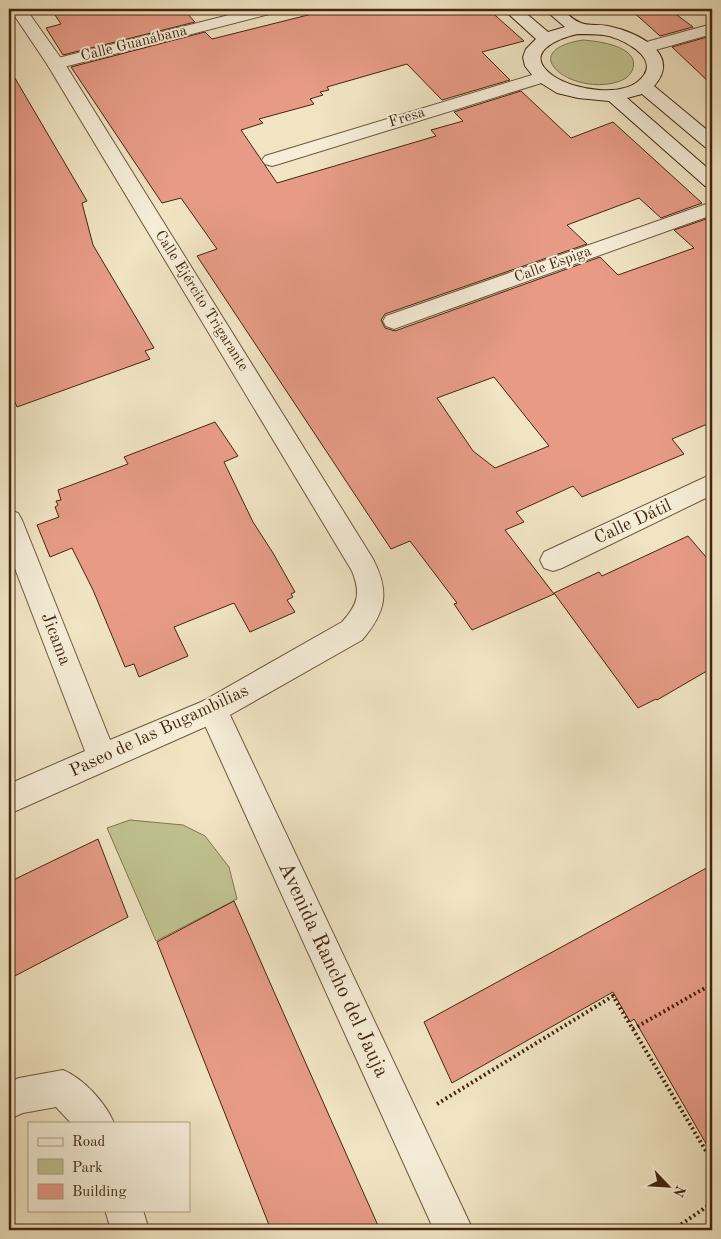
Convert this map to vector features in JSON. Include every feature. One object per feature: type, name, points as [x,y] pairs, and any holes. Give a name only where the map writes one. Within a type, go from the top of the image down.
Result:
[{"type":"street","name":"Calle Ejército Trigarante","points":[[18,9],[56,64],[364,567],[370,581],[371,600]]},
{"type":"street","name":"Calle Guanábana","points":[[56,64],[271,9]]},
{"type":"street","points":[[511,9],[546,38]]},
{"type":"street","points":[[552,9],[578,29]]},
{"type":"street","points":[[578,29],[598,29],[619,34],[636,41],[645,48],[655,62],[654,74],[643,86],[631,92],[613,95],[573,92],[556,86],[542,77],[534,67],[532,56],[536,46],[546,38],[559,32],[578,29]]},
{"type":"street","points":[[645,48],[712,29]]},
{"type":"street","name":"Fresa","points":[[272,160],[542,77]]},
{"type":"street","points":[[643,86],[712,143]]},
{"type":"street","points":[[613,95],[712,182]]},
{"type":"street","name":"Calle Espiga","points":[[394,321],[712,208]]},
{"type":"street","name":"Calle Dátil","points":[[553,560],[712,484]]},
{"type":"street","name":"Jicama","points":[[9,520],[103,759]]},
{"type":"street","name":"Paseo de las Bugambilias","points":[[9,799],[213,710],[352,631],[365,617],[371,600]]},
{"type":"street","name":"Avenida Rancho del Jauja","points":[[213,710],[454,1230]]},
{"type":"street","points":[[9,1101],[18,1096],[63,1088],[95,1122]]},
{"type":"street","points":[[125,1212],[130,1230]]},
{"type":"path","points":[[633,1029],[712,984]]},
{"type":"path","points":[[404,1124],[613,996],[712,1161]]},
{"type":"path","points":[[673,1230],[712,1203]]},
{"type":"green space","points":[[583,40],[607,43],[630,54],[633,61],[631,73],[620,81],[600,85],[583,83],[568,78],[557,70],[551,62],[552,53],[563,46]]},
{"type":"green space","points":[[130,820],[183,825],[205,836],[229,867],[237,899],[156,941],[107,828]]},
{"type":"building","points":[[51,9],[183,9],[195,22],[63,55],[46,28],[61,24]]},
{"type":"building","points":[[332,9],[488,9],[524,41],[482,52],[510,80],[442,100],[407,64],[327,87],[329,90],[320,92],[323,95],[310,99],[314,104],[259,119],[263,123],[241,130],[277,183],[436,136],[431,130],[463,121],[454,112],[521,91],[571,138],[613,122],[702,203],[661,218],[639,198],[567,225],[587,244],[385,314],[381,320],[385,328],[395,331],[600,257],[618,275],[694,248],[674,230],[712,217],[712,422],[672,439],[684,454],[582,497],[573,486],[516,512],[524,522],[505,530],[554,594],[472,630],[454,604],[457,603],[410,541],[391,549],[197,256],[217,249],[181,198],[162,203],[71,67],[205,32],[212,39]],"holes":[[[494,377],[549,446],[495,468],[473,451],[437,398]]]},
{"type":"building","points":[[630,9],[669,9],[693,27],[660,36]]},
{"type":"building","points":[[707,37],[712,42],[712,85],[672,47]]},
{"type":"building","points":[[9,68],[87,201],[82,203],[93,245],[154,348],[145,351],[150,359],[17,407],[9,388]]},
{"type":"building","points":[[215,422],[238,456],[224,462],[253,522],[295,592],[291,594],[293,597],[287,600],[295,612],[250,632],[234,603],[174,627],[188,656],[139,677],[134,664],[125,667],[93,590],[72,548],[50,557],[37,525],[59,517],[55,507],[58,505],[56,501],[61,500],[58,490],[128,464],[124,457]]},
{"type":"building","points":[[688,536],[712,564],[712,668],[657,700],[638,708],[554,593],[599,572],[602,576]]},
{"type":"building","points":[[98,839],[128,917],[9,979],[9,882]]},
{"type":"building","points":[[712,865],[712,1154],[634,1019],[630,1022],[613,992],[452,1083],[424,1022]]},
{"type":"building","points":[[234,901],[380,1230],[271,1230],[157,942]]}]
